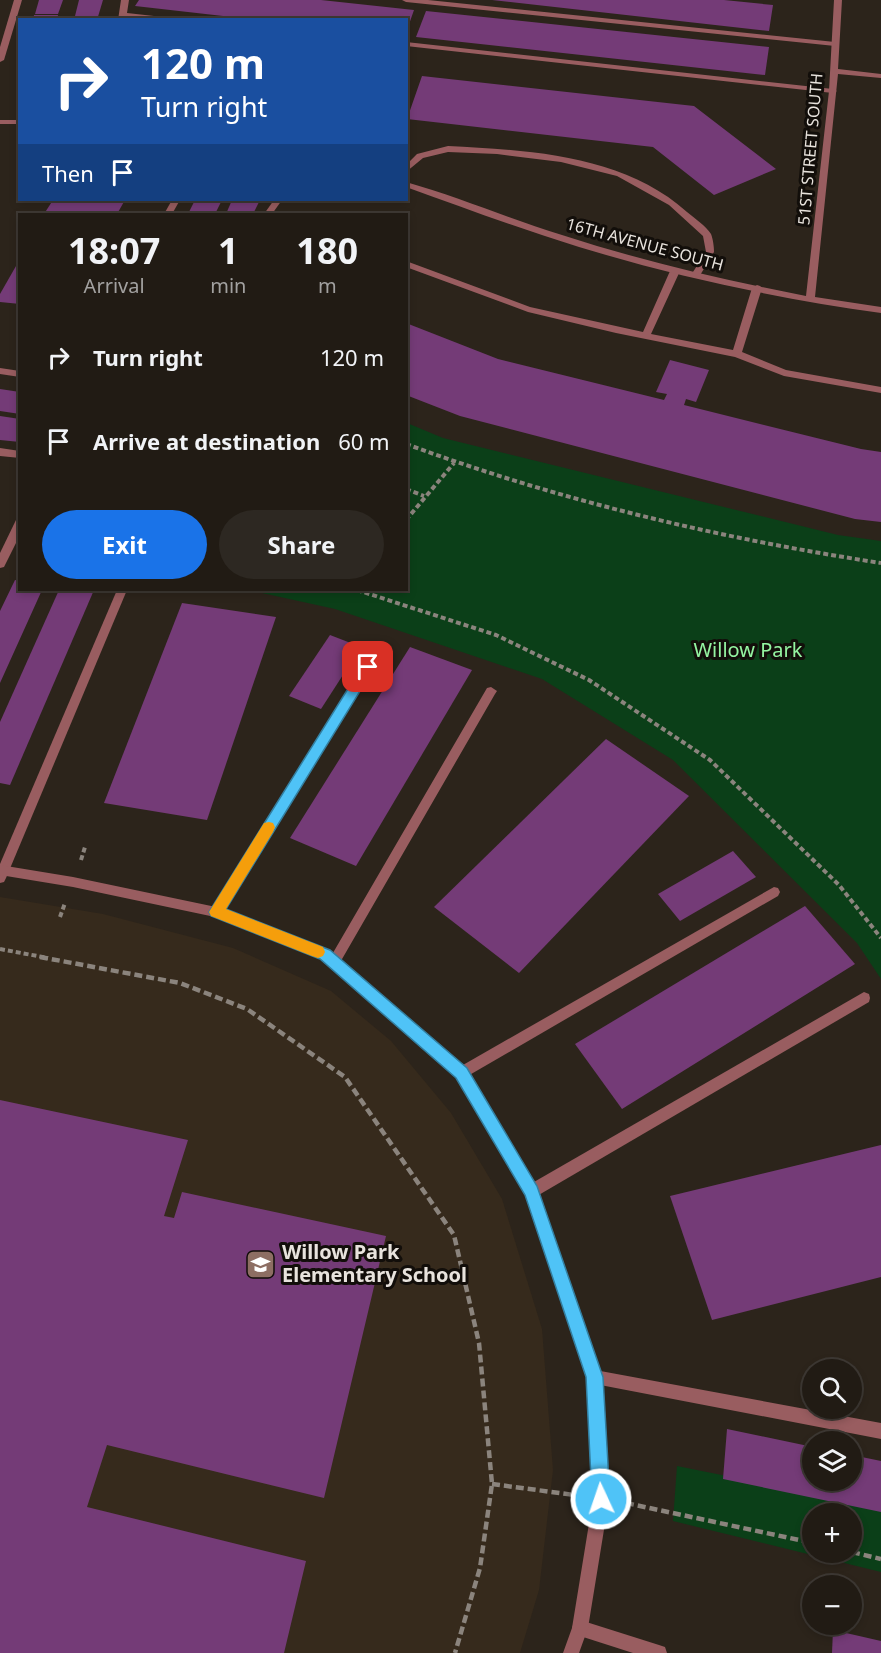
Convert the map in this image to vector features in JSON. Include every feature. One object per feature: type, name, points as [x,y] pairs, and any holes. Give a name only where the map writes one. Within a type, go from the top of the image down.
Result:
[{"type":"street","points":[[0,60],[18,0]]},
{"type":"street","points":[[125,0],[123,17],[144,18]]},
{"type":"street","points":[[406,0],[835,44]]},
{"type":"street","name":"51ST STREET SOUTH","points":[[810,300],[833,92],[838,0]]},
{"type":"street","points":[[408,44],[833,92]]},
{"type":"street","points":[[833,71],[881,76]]},
{"type":"street","points":[[0,122],[18,122]]},
{"type":"street","points":[[408,168],[420,156],[448,149],[497,151],[561,159],[620,174],[672,203],[707,235],[710,252],[696,275]]},
{"type":"street","name":"16TH AVENUE SOUTH","points":[[408,185],[581,245],[675,271],[810,300],[881,310]]},
{"type":"street","points":[[408,265],[528,309],[737,354],[784,373],[881,390]]},
{"type":"street","points":[[646,335],[675,271]]},
{"type":"street","points":[[737,354],[756,288]]},
{"type":"street","points":[[0,371],[18,374]]},
{"type":"street","points":[[0,452],[18,455]]},
{"type":"street","points":[[0,564],[18,527]]},
{"type":"street","points":[[122,591],[1,873],[73,882],[216,912],[325,955],[461,1073],[532,1191],[595,1377],[601,1499],[580,1628],[571,1653]]},
{"type":"street","points":[[216,912],[381,646]]},
{"type":"street","points":[[334,962],[491,691]]},
{"type":"street","points":[[461,1073],[774,892]]},
{"type":"street","points":[[532,1191],[864,998]]},
{"type":"street","points":[[595,1377],[881,1431]]},
{"type":"street","points":[[580,1628],[659,1653]]},
{"type":"path","points":[[408,445],[566,498],[689,529],[881,563]]},
{"type":"path","points":[[408,517],[454,462]]},
{"type":"path","points":[[408,490],[424,496]]},
{"type":"path","points":[[363,591],[496,635],[589,680],[710,760],[839,885],[881,938]]},
{"type":"path","points":[[0,949],[180,983],[247,1009],[345,1077],[453,1235],[479,1343],[492,1484],[480,1568],[455,1653]]},
{"type":"path","points":[[492,1484],[544,1491]]},
{"type":"path","points":[[639,1504],[802,1541]]},
{"type":"path","points":[[862,1554],[881,1559]]},
{"type":"shaded area","name":"Willow Park Elementary School","points":[[0,897],[103,914],[233,948],[331,991],[391,1041],[451,1113],[502,1199],[542,1329],[553,1470],[539,1590],[520,1653],[0,1653]]},
{"type":"green space","name":"Willow Park","points":[[408,423],[443,438],[838,535],[881,541],[881,979],[857,943],[673,760],[542,679],[335,609],[253,591],[408,591]]},
{"type":"green space","points":[[677,1466],[861,1503],[802,1503],[802,1553],[673,1521]]},
{"type":"green space","points":[[862,1503],[881,1507],[881,1572],[844,1563],[862,1563]]},
{"type":"building","points":[[39,0],[63,0],[58,14],[35,14]]},
{"type":"building","points":[[79,0],[103,0],[98,18],[74,18]]},
{"type":"building","points":[[139,0],[321,0],[414,10],[408,27],[408,18],[241,18],[135,6]]},
{"type":"building","points":[[492,0],[724,0],[773,5],[769,31]]},
{"type":"building","points":[[426,11],[769,47],[765,75],[416,37]]},
{"type":"building","points":[[34,15],[58,15],[57,18],[33,18]]},
{"type":"building","points":[[422,76],[694,106],[776,169],[714,195],[653,147],[408,119]]},
{"type":"building","points":[[52,201],[124,201],[118,213],[45,213]]},
{"type":"building","points":[[194,201],[222,201],[216,213],[188,213]]},
{"type":"building","points":[[232,201],[260,201],[254,213],[226,213]]},
{"type":"building","points":[[18,262],[18,304],[0,302],[0,294]]},
{"type":"building","points":[[408,324],[498,359],[664,400],[667,394],[656,392],[670,360],[709,370],[696,402],[686,399],[684,405],[881,452],[881,522],[855,519],[460,416],[408,396]]},
{"type":"building","points":[[0,389],[18,392],[18,414],[0,411]]},
{"type":"building","points":[[0,416],[18,419],[18,442],[0,440]]},
{"type":"building","points":[[15,580],[18,581],[18,591],[42,591],[0,683],[0,611]]},
{"type":"building","points":[[59,591],[94,591],[10,785],[0,783],[0,722]]},
{"type":"building","points":[[182,603],[276,617],[207,820],[104,803]]},
{"type":"building","points":[[330,635],[361,647],[321,709],[289,696]]},
{"type":"building","points":[[410,647],[472,670],[356,866],[290,838]]},
{"type":"building","points":[[606,739],[689,796],[519,973],[434,907]]},
{"type":"building","points":[[733,851],[756,877],[680,921],[658,894]]},
{"type":"building","points":[[805,906],[855,964],[622,1109],[575,1044]]},
{"type":"building","points":[[0,1100],[188,1140],[164,1216],[174,1218],[182,1192],[386,1236],[324,1498],[107,1445],[87,1507],[306,1561],[284,1653],[0,1653]]},
{"type":"building","points":[[881,1145],[881,1277],[712,1320],[670,1196]]},
{"type":"building","points":[[727,1429],[802,1445],[802,1491],[862,1491],[862,1457],[881,1461],[881,1512],[862,1508],[862,1503],[838,1503],[723,1479]]},
{"type":"building","points":[[833,1635],[855,1635],[881,1641],[881,1653],[832,1653]]},
{"type":"slow traffic","points":[[269,827],[216,912],[318,952]]},
{"type":"place","name":"Willow Park Elementary School","points":[[261,1264]]},
{"type":"route","points":[[368,667],[216,912],[325,955],[461,1073],[532,1191],[595,1377],[601,1499]]}]
